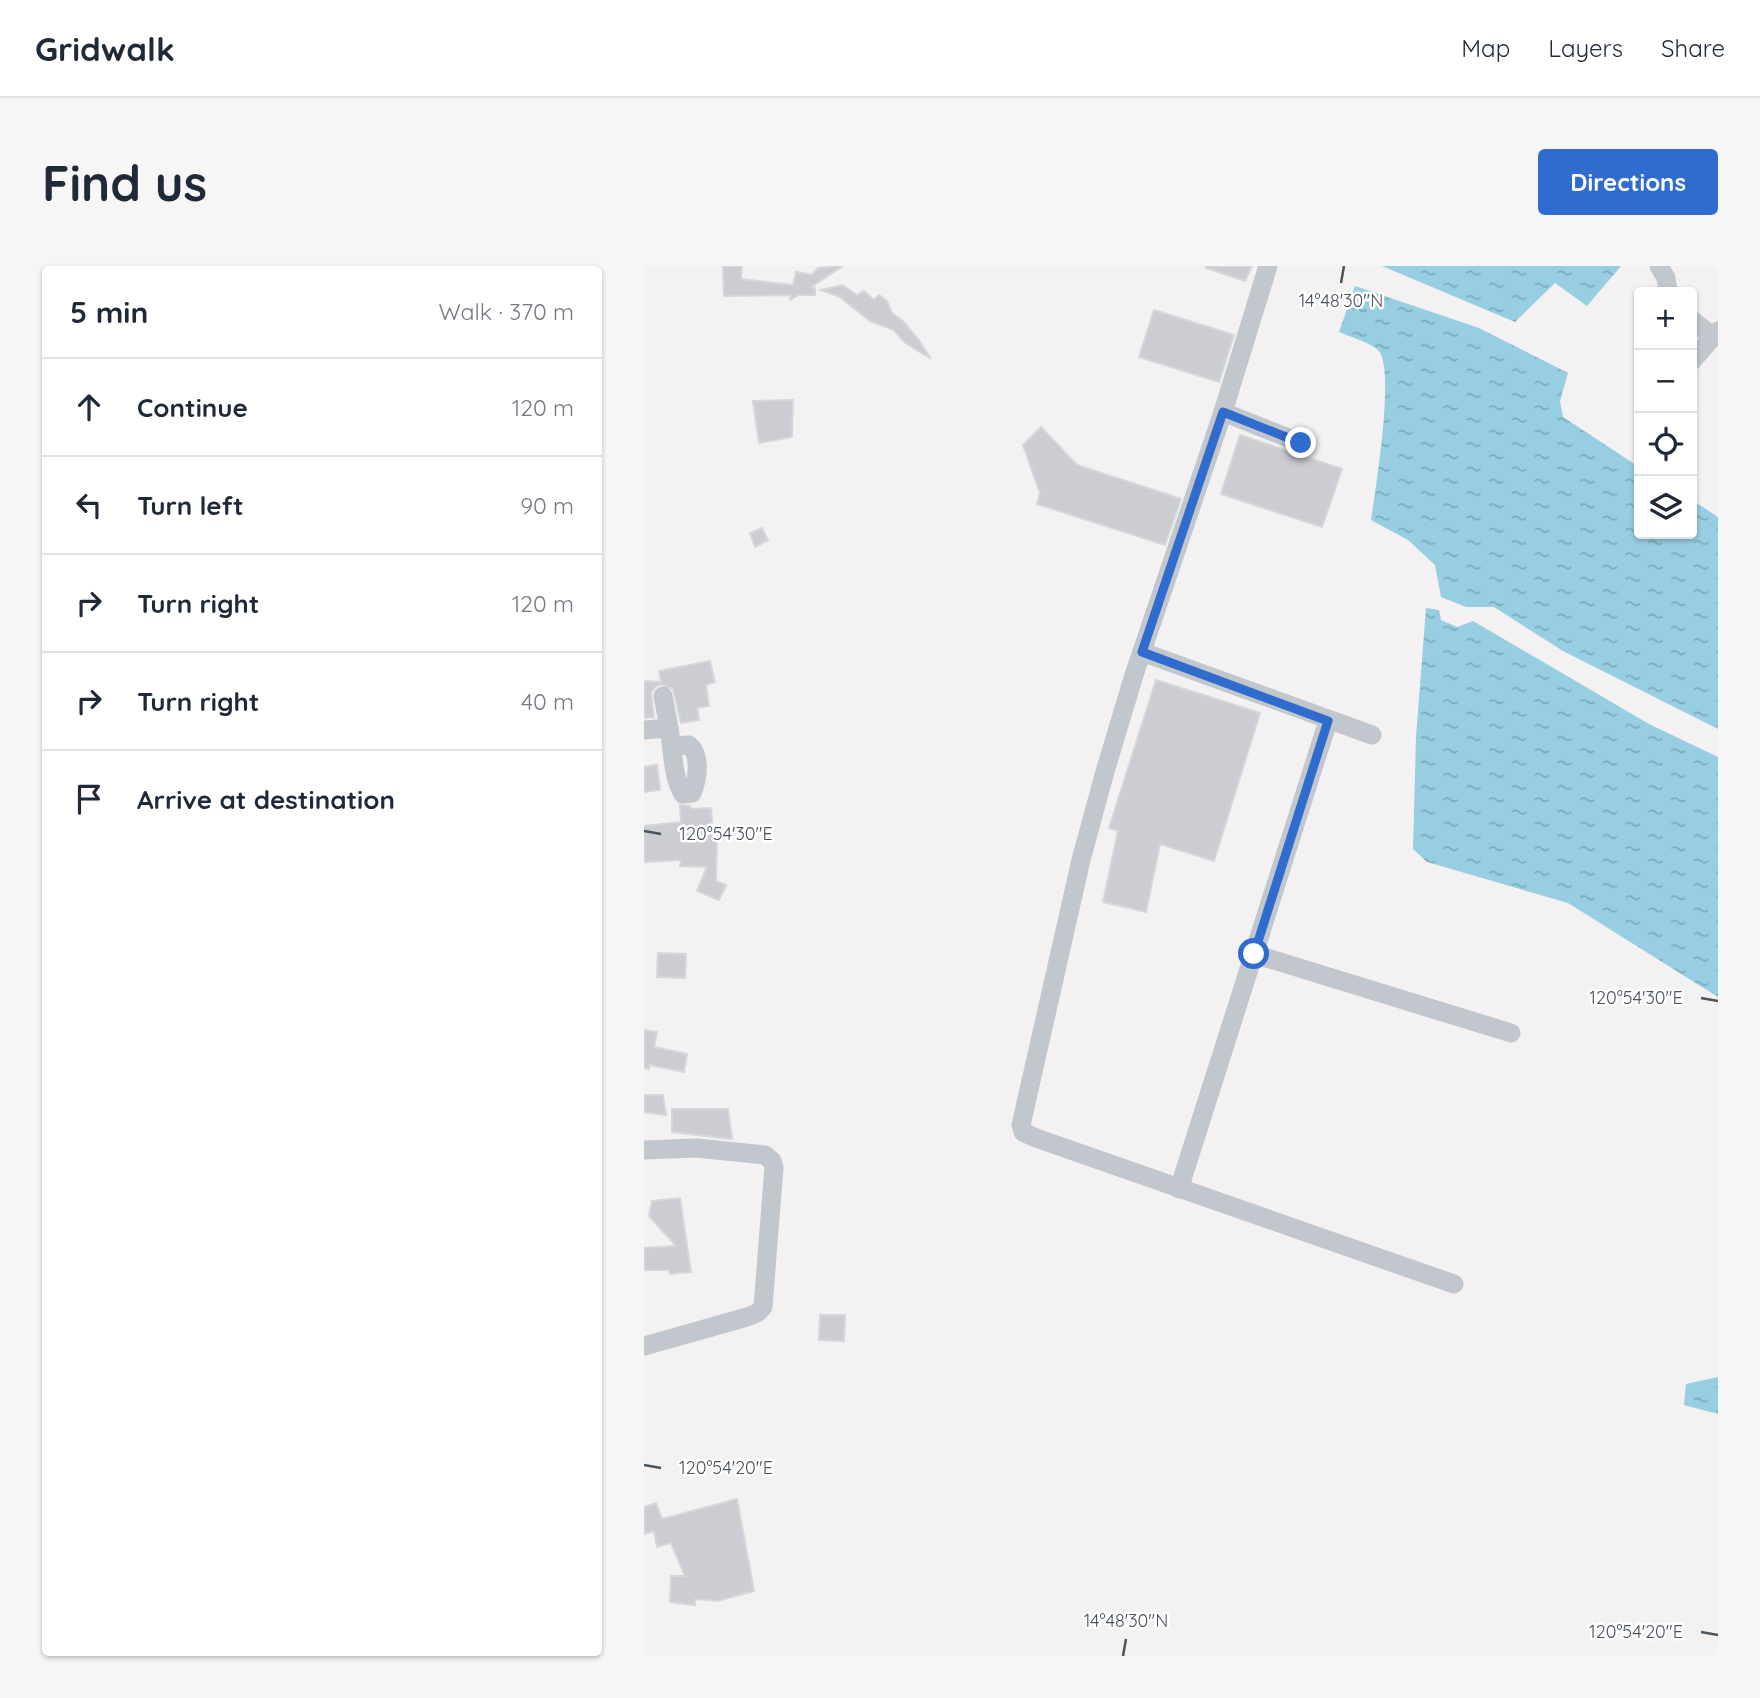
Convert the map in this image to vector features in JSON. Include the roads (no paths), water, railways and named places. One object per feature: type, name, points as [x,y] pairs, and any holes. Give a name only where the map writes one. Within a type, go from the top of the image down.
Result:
[{"type":"street","points":[[1268,266],[1104,775],[1081,860],[1021,1125],[1023,1132],[1036,1138],[1454,1284]]},
{"type":"street","points":[[1659,266],[1667,278],[1668,287]]},
{"type":"street","points":[[1697,323],[1715,334],[1697,355]]},
{"type":"street","points":[[1223,412],[1301,443]]},
{"type":"street","points":[[1142,652],[1372,735]]},
{"type":"street","points":[[644,730],[671,737],[663,696]]},
{"type":"street","points":[[1179,1189],[1328,721]]},
{"type":"street","points":[[1254,954],[1511,1033]]},
{"type":"street","points":[[644,1150],[696,1148],[765,1155],[774,1167],[762,1307],[757,1313],[747,1317],[644,1346]]},
{"type":"water","points":[[1382,266],[1621,266],[1587,306],[1555,283],[1515,322]]},
{"type":"water","points":[[1355,286],[1479,328],[1568,373],[1560,401],[1563,417],[1634,464],[1634,539],[1697,539],[1697,503],[1718,517],[1718,729],[1563,651],[1494,607],[1466,607],[1441,597],[1435,565],[1408,540],[1371,520],[1383,431],[1383,361],[1375,347],[1339,332]]},
{"type":"water","points":[[1426,608],[1439,610],[1441,620],[1457,627],[1473,621],[1649,724],[1718,757],[1718,997],[1568,903],[1427,862],[1413,849],[1416,737]]},
{"type":"water","points":[[1718,1377],[1718,1414],[1684,1405],[1686,1384]]}]
